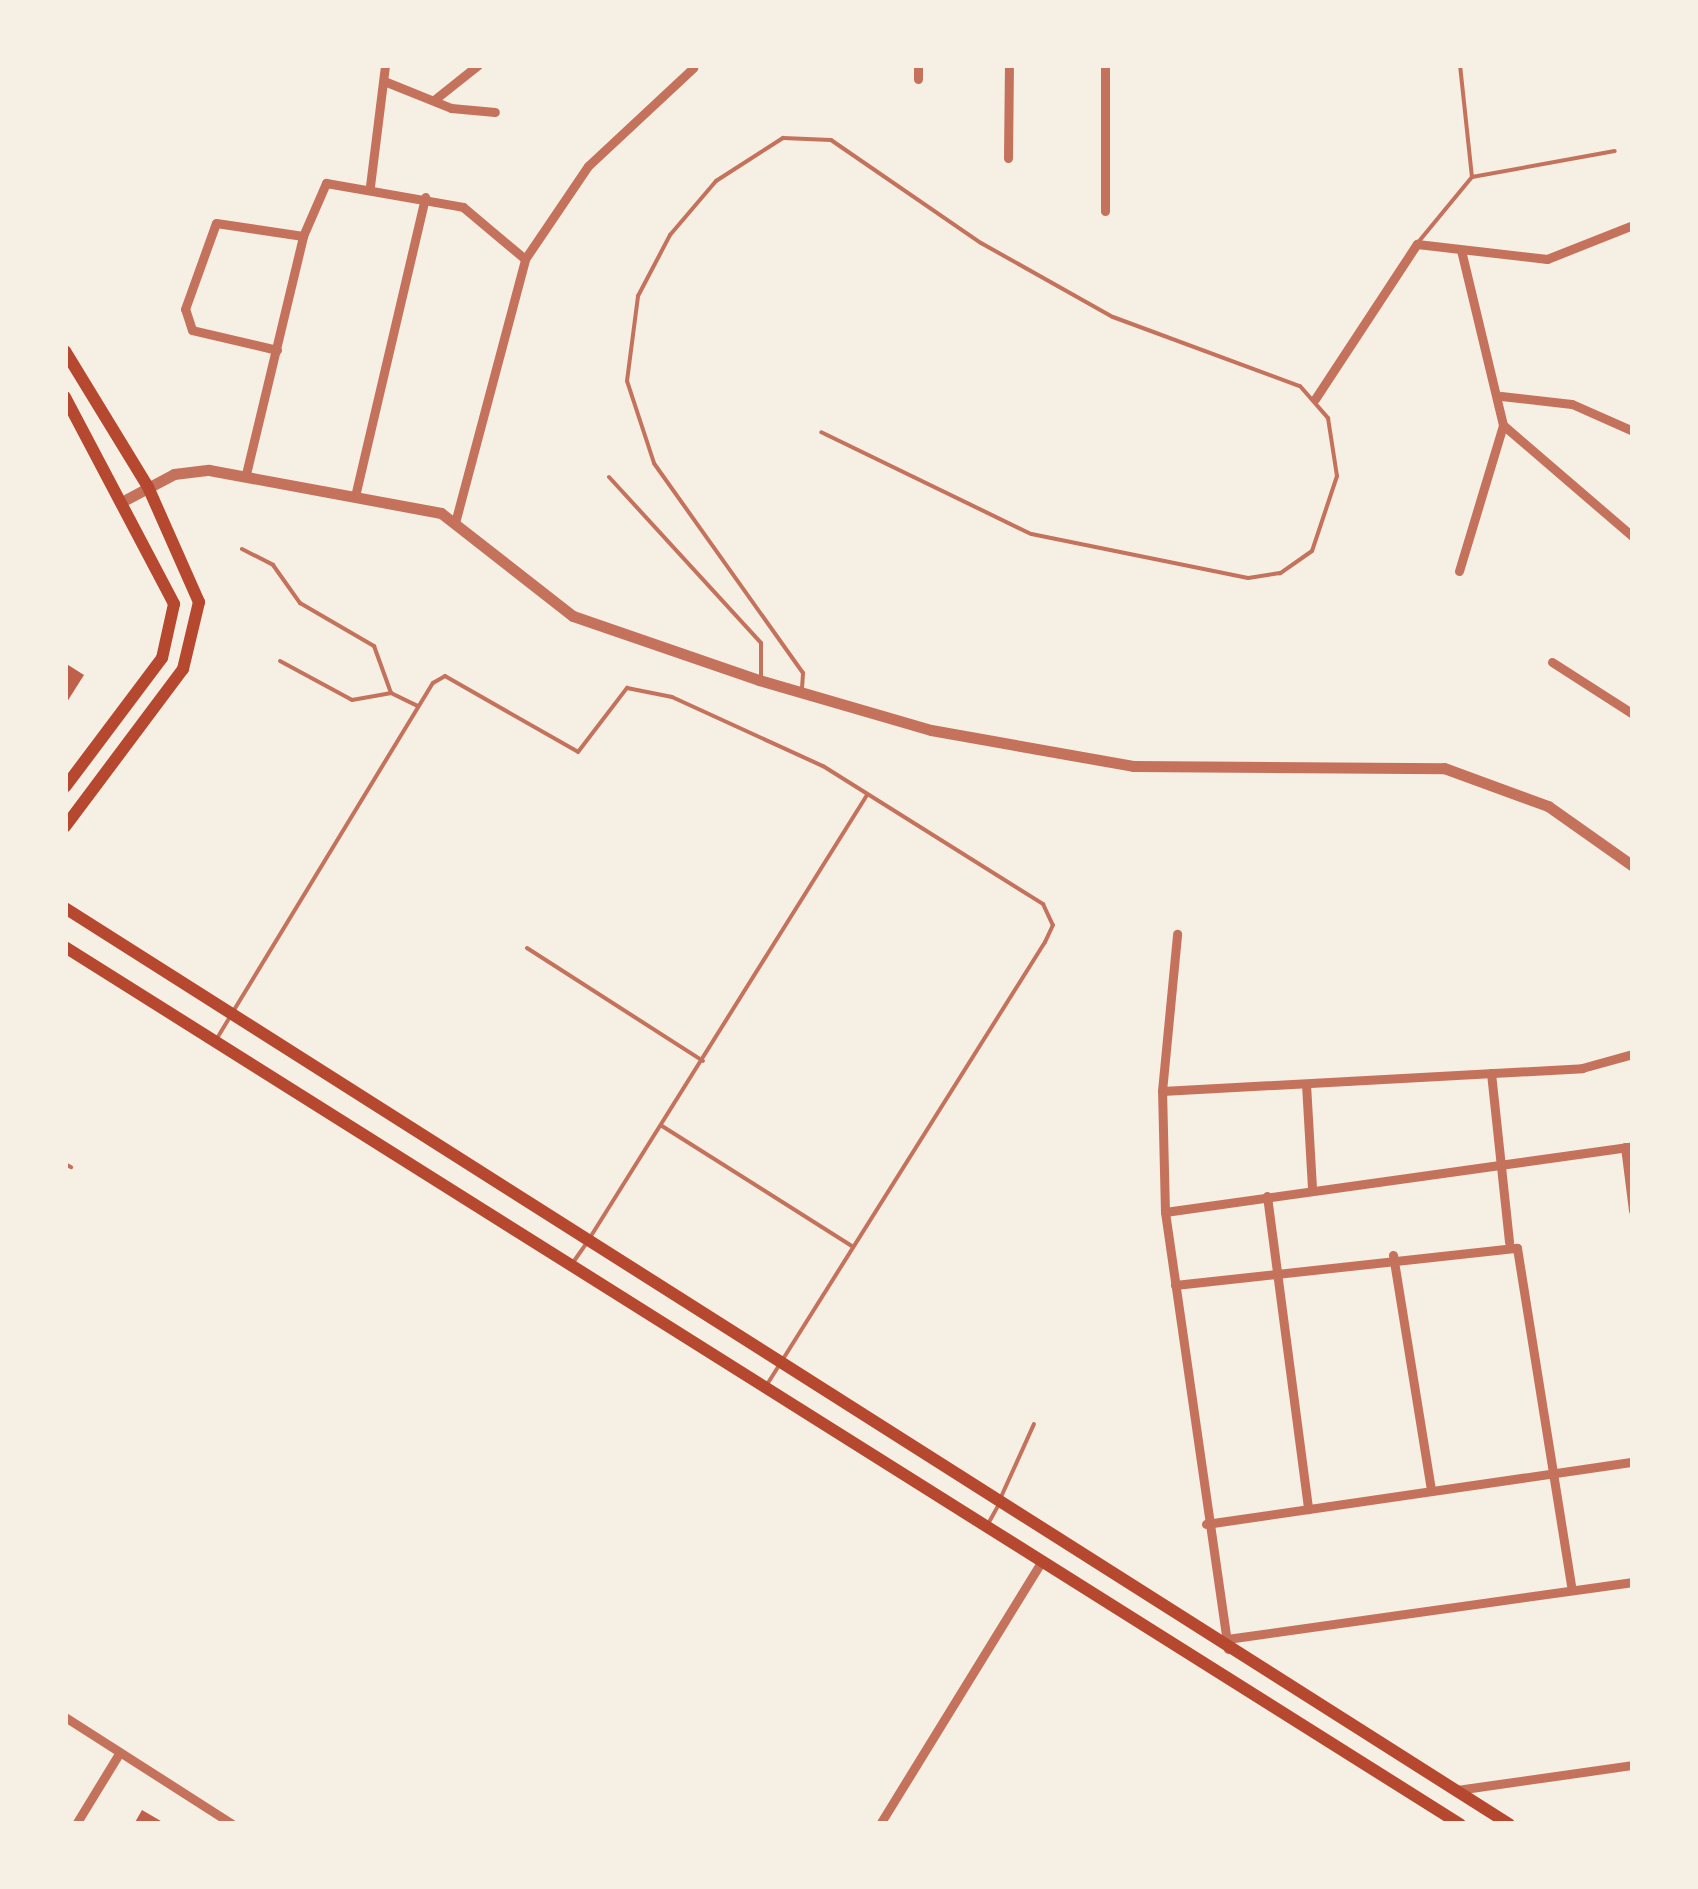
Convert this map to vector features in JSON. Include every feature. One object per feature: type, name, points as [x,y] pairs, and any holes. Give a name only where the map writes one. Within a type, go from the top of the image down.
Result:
[{"type":"main road","points":[[65,351],[148,487],[191,571],[196,637],[183,669],[65,827]]},
{"type":"main road","points":[[65,397],[168,579],[172,631],[65,787]]},
{"type":"main road","points":[[65,908],[230,1018],[586,1244],[1510,1824]]},
{"type":"main road","points":[[65,946],[763,1390],[1460,1824]]},
{"type":"street","points":[[370,186],[386,65]]},
{"type":"street","points":[[434,100],[478,65]]},
{"type":"street","points":[[918,65],[918,79]]},
{"type":"street","points":[[1008,158],[1009,65]]},
{"type":"street","points":[[1104,211],[1105,65]]},
{"type":"street","points":[[456,520],[525,259],[588,166],[694,68]]},
{"type":"street","points":[[384,81],[434,100],[495,112]]},
{"type":"street","points":[[246,474],[303,236],[326,184],[370,186],[463,207],[525,259]]},
{"type":"street","points":[[356,492],[424,197]]},
{"type":"street","points":[[277,350],[192,330],[185,309],[216,223],[303,236]]},
{"type":"street","points":[[1315,399],[1418,244],[1548,258],[1633,225]]},
{"type":"street","points":[[1459,571],[1504,426],[1501,396],[1461,250]]},
{"type":"street","points":[[1501,396],[1572,404],[1633,431]]},
{"type":"street","points":[[1504,426],[1633,537]]},
{"type":"street","points":[[126,499],[189,471],[246,474],[356,492],[456,520],[573,616],[759,680],[931,730],[1133,766],[1444,768],[1548,806],[1633,866]]},
{"type":"street","points":[[1552,662],[1633,714]]},
{"type":"street","points":[[1177,934],[1162,1091],[1165,1212],[1206,1524],[1228,1646],[1633,1582]]},
{"type":"street","points":[[1162,1091],[1491,1073],[1632,1055]]},
{"type":"street","points":[[1491,1073],[1508,1242],[1522,1258],[1572,1590]]},
{"type":"street","points":[[1306,1084],[1312,1189]]},
{"type":"street","points":[[1165,1212],[1629,1146],[1633,1210]]},
{"type":"street","points":[[1267,1196],[1308,1509]]},
{"type":"street","points":[[1174,1285],[1508,1242]]},
{"type":"street","points":[[1393,1255],[1432,1490]]},
{"type":"street","points":[[1206,1524],[1633,1462]]},
{"type":"street","points":[[880,1824],[1042,1561]]},
{"type":"street","points":[[65,1716],[232,1824]]},
{"type":"street","points":[[76,1824],[120,1752]]},
{"type":"street","points":[[1455,1790],[1633,1765]]},
{"type":"lane","points":[[1460,65],[1472,177]]},
{"type":"lane","points":[[800,692],[804,673],[654,464],[627,381],[638,296],[670,235],[716,181],[772,144],[831,140],[981,242],[1113,317],[1315,399],[1337,446],[1333,503],[1312,551],[1280,574],[1248,578],[1031,534],[822,432]]},
{"type":"lane","points":[[1418,244],[1472,177],[1615,152]]},
{"type":"lane","points":[[608,477],[762,643],[768,660],[759,680]]},
{"type":"lane","points":[[242,549],[280,572],[300,603],[374,646],[391,693]]},
{"type":"lane","points":[[280,660],[352,700],[391,693],[418,706]]},
{"type":"lane","points":[[216,1040],[432,682],[455,677],[578,752],[635,685],[759,734],[868,795],[1043,904],[1053,925],[782,1366],[763,1390]]},
{"type":"lane","points":[[570,1267],[868,795]]},
{"type":"lane","points":[[527,948],[703,1061]]},
{"type":"lane","points":[[662,1126],[854,1247]]},
{"type":"lane","points":[[986,1527],[1034,1424]]},
{"type":"building","points":[[65,663],[84,675],[65,705]]},
{"type":"building","points":[[142,1810],[166,1824],[134,1824]]}]
